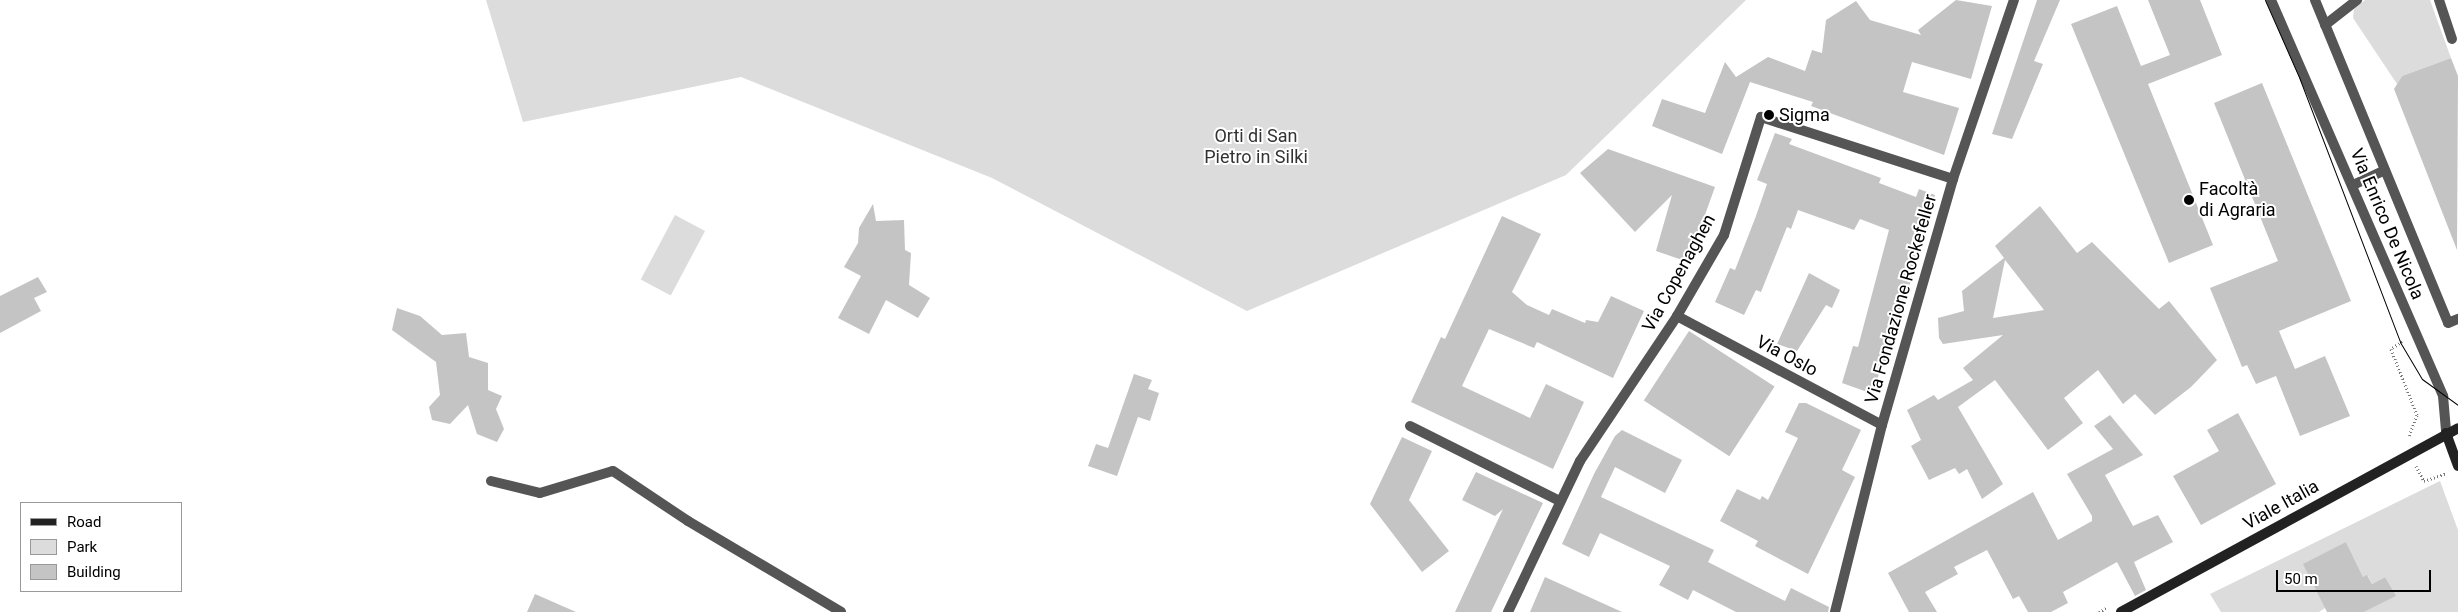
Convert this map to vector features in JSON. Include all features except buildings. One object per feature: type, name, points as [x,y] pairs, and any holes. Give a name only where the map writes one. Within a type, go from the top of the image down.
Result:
[{"type":"street","name":"Via Fondazione Rockefeller","points":[[1835,612],[1882,425],[1953,179],[2014,0]]},
{"type":"street","name":"Via Enrico De Nicola","points":[[2271,0],[2353,185],[2443,396],[2446,433],[2458,466]]},
{"type":"street","points":[[2315,0],[2448,323],[2458,319]]},
{"type":"street","points":[[2325,25],[2357,0]]},
{"type":"street","points":[[2439,0],[2452,39]]},
{"type":"street","name":"Via Copenaghen","points":[[1508,612],[1580,461],[1677,316],[1724,235],[1761,117],[1953,179]]},
{"type":"street","points":[[2353,185],[2385,170]]},
{"type":"street","name":"Via Oslo","points":[[1677,316],[1882,425]]},
{"type":"street","points":[[1410,426],[1560,501]]},
{"type":"street","name":"Viale Italia","points":[[2121,612],[2407,449],[2458,428]]},
{"type":"street","points":[[492,481],[540,493],[613,471],[688,521],[840,612]]},
{"type":"path","points":[[2390,349],[2417,415],[2407,449],[2424,481],[2450,473]]},
{"type":"green space","name":"Orti di San Pietro in Silki","points":[[486,0],[1746,0],[1566,175],[1247,311],[992,178],[741,77],[523,122]]},
{"type":"green space","points":[[2365,0],[2430,0],[2451,58],[2402,76],[2397,84],[2353,18],[2354,9]]},
{"type":"green space","points":[[675,215],[705,231],[671,295],[641,279]]},
{"type":"green space","points":[[2440,481],[2458,530],[2458,612],[2364,612],[2395,596],[2385,577],[2372,584],[2368,576],[2363,577],[2346,542],[2325,608],[2319,612],[2221,612],[2210,594]]},
{"type":"tram line","points":[[2265,0],[2299,77],[2400,342],[2422,379],[2458,405]]},
{"type":"place","name":"Sigma","points":[[1769,115]]},
{"type":"place","name":"Facoltà di Agraria","points":[[2189,200]]}]
